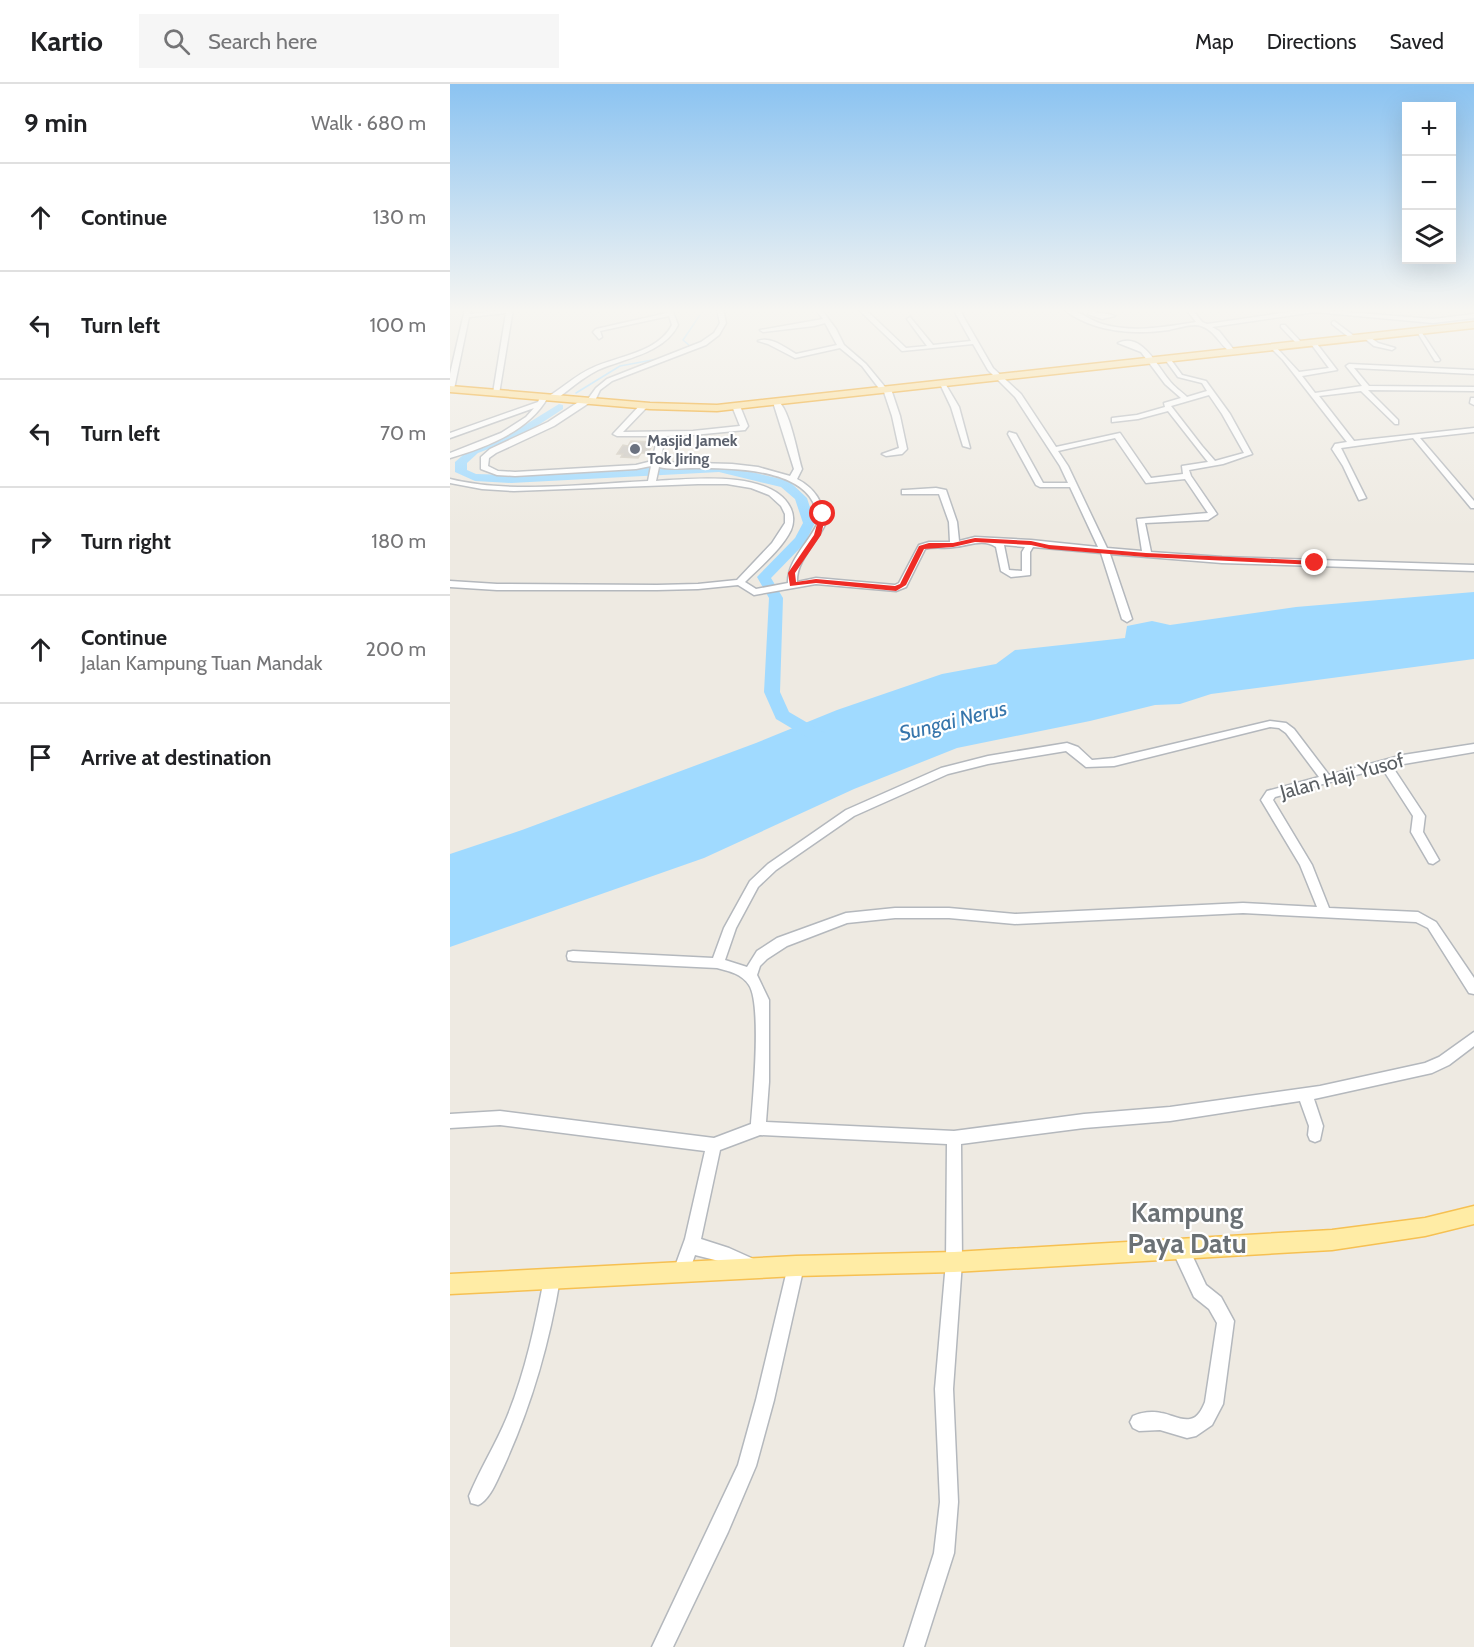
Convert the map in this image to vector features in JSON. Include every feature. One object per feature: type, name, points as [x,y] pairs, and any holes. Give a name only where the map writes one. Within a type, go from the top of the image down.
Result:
[{"type":"highway","points":[[450,389],[548,399],[699,408],[777,402],[947,382]]},
{"type":"highway","points":[[888,389],[977,382]]},
{"type":"main road","points":[[450,1284],[796,1266],[954,1262],[1332,1240],[1425,1227],[1474,1215]]},
{"type":"street","points":[[496,393],[498,382]]},
{"type":"street","points":[[450,436],[548,399],[574,382]]},
{"type":"street","points":[[609,382],[599,388],[587,401],[551,424],[493,451],[485,457],[484,467],[497,473],[516,474],[654,464],[755,469],[793,479],[812,492],[823,520],[818,535],[795,566],[789,586]]},
{"type":"street","points":[[881,382],[888,389],[903,449],[886,454]]},
{"type":"street","points":[[1004,382],[1019,398],[1054,450],[1073,485],[1104,550],[1127,619]]},
{"type":"street","points":[[1166,382],[1186,399]]},
{"type":"street","points":[[1146,555],[1140,521],[1212,516],[1187,476],[1184,470],[1186,466],[1213,463],[1248,454],[1228,418],[1203,382]]},
{"type":"street","points":[[1303,382],[1352,443]]},
{"type":"street","points":[[1361,382],[1395,422]]},
{"type":"street","points":[[944,386],[955,407],[967,447]]},
{"type":"street","points":[[1313,395],[1365,388],[1474,389]]},
{"type":"street","points":[[1115,420],[1135,418],[1168,408],[1169,404],[1210,392]]},
{"type":"street","points":[[450,456],[520,426],[548,399]]},
{"type":"street","points":[[777,402],[784,416],[787,435],[798,469],[793,479]]},
{"type":"street","points":[[644,406],[617,434],[662,434],[742,428],[744,426],[736,406]]},
{"type":"street","points":[[1168,408],[1213,463]]},
{"type":"street","points":[[1362,498],[1336,449],[1338,446],[1470,430],[1474,439]]},
{"type":"street","points":[[651,479],[662,434]]},
{"type":"street","points":[[1012,434],[1040,486],[1073,485]]},
{"type":"street","points":[[1054,450],[1117,435],[1149,481],[1187,476]]},
{"type":"street","points":[[1415,436],[1474,505]]},
{"type":"street","points":[[450,481],[499,489],[651,479],[736,483],[770,493],[782,503],[789,514],[788,528],[740,582]]},
{"type":"street","points":[[905,492],[936,489],[943,492],[953,522],[955,545]]},
{"type":"street","points":[[450,585],[498,588],[572,586],[640,589],[740,582],[754,592],[816,581],[896,588],[903,585],[922,547],[955,545],[970,540],[1263,562],[1474,568]]},
{"type":"street","points":[[993,541],[1000,546],[1005,571],[1011,574],[1027,573],[1026,552],[1031,543]]},
{"type":"street","points":[[717,963],[730,928],[747,894],[772,867],[850,813],[954,768],[1060,747],[1074,750],[1090,764],[1114,762],[1175,749],[1254,727],[1277,724],[1290,731],[1327,780]]},
{"type":"street","name":"Jalan Haji Yusof","points":[[1325,912],[1306,865],[1267,800],[1271,794],[1385,764],[1474,748]]},
{"type":"street","points":[[1385,764],[1419,816],[1417,832],[1433,860]]},
{"type":"street","points":[[750,975],[755,963],[782,942],[828,924],[858,917],[931,913],[1015,919],[1228,908],[1408,915],[1424,920],[1432,925],[1474,989]]},
{"type":"street","points":[[573,956],[717,963],[750,975],[762,1000],[763,1072],[758,1128]]},
{"type":"street","points":[[450,1121],[500,1118],[714,1144],[758,1128],[954,1138],[1084,1121],[1170,1114],[1305,1094],[1428,1069],[1444,1061],[1474,1038]]},
{"type":"street","points":[[1305,1094],[1316,1126],[1315,1135]]},
{"type":"street","points":[[914,1647],[944,1553],[949,1502],[945,1365],[954,1262],[954,1138]]},
{"type":"street","points":[[681,1272],[693,1239],[714,1144]]},
{"type":"street","points":[[693,1239],[696,1247],[729,1256],[755,1269]]},
{"type":"street","points":[[1139,1422],[1160,1421],[1187,1429],[1196,1427],[1206,1419],[1214,1404],[1226,1321],[1215,1303],[1200,1291],[1180,1248]]},
{"type":"street","points":[[662,1647],[747,1466],[796,1266]]},
{"type":"street","points":[[478,1496],[508,1442],[523,1403],[547,1312],[552,1279]]},
{"type":"water","name":"Sungai Nerus","points":[[1474,592],[1474,659],[1211,694],[1180,704],[1155,705],[1090,721],[957,748],[854,789],[704,858],[450,947],[450,854],[522,830],[756,743],[837,710],[942,674],[996,664],[1015,650],[1125,638],[1127,626],[1152,621],[1170,625],[1296,607]]},
{"type":"building","name":"Masjid Jamek Tok Jiring","points":[[631,441],[654,442],[648,453],[641,453],[638,458],[621,457],[623,454],[617,454],[623,445],[628,446]]},
{"type":"waterway","points":[[576,393],[594,382]]},
{"type":"waterway","points":[[559,407],[516,435],[474,451],[461,462],[461,472],[475,477],[511,479],[719,468],[785,484],[801,498],[809,523],[800,540],[764,577],[776,598],[772,692],[782,715],[819,737]]},
{"type":"place","name":"Masjid Jamek Tok Jiring","points":[[635,449]]},
{"type":"district","name":"Kampung Paya Datu","points":[[1187,1228]]},
{"type":"route","points":[[823,514],[818,535],[792,573],[793,585],[816,581],[900,587],[922,547],[953,545],[970,540],[1031,543],[1049,547],[1146,555],[1315,563]]}]
